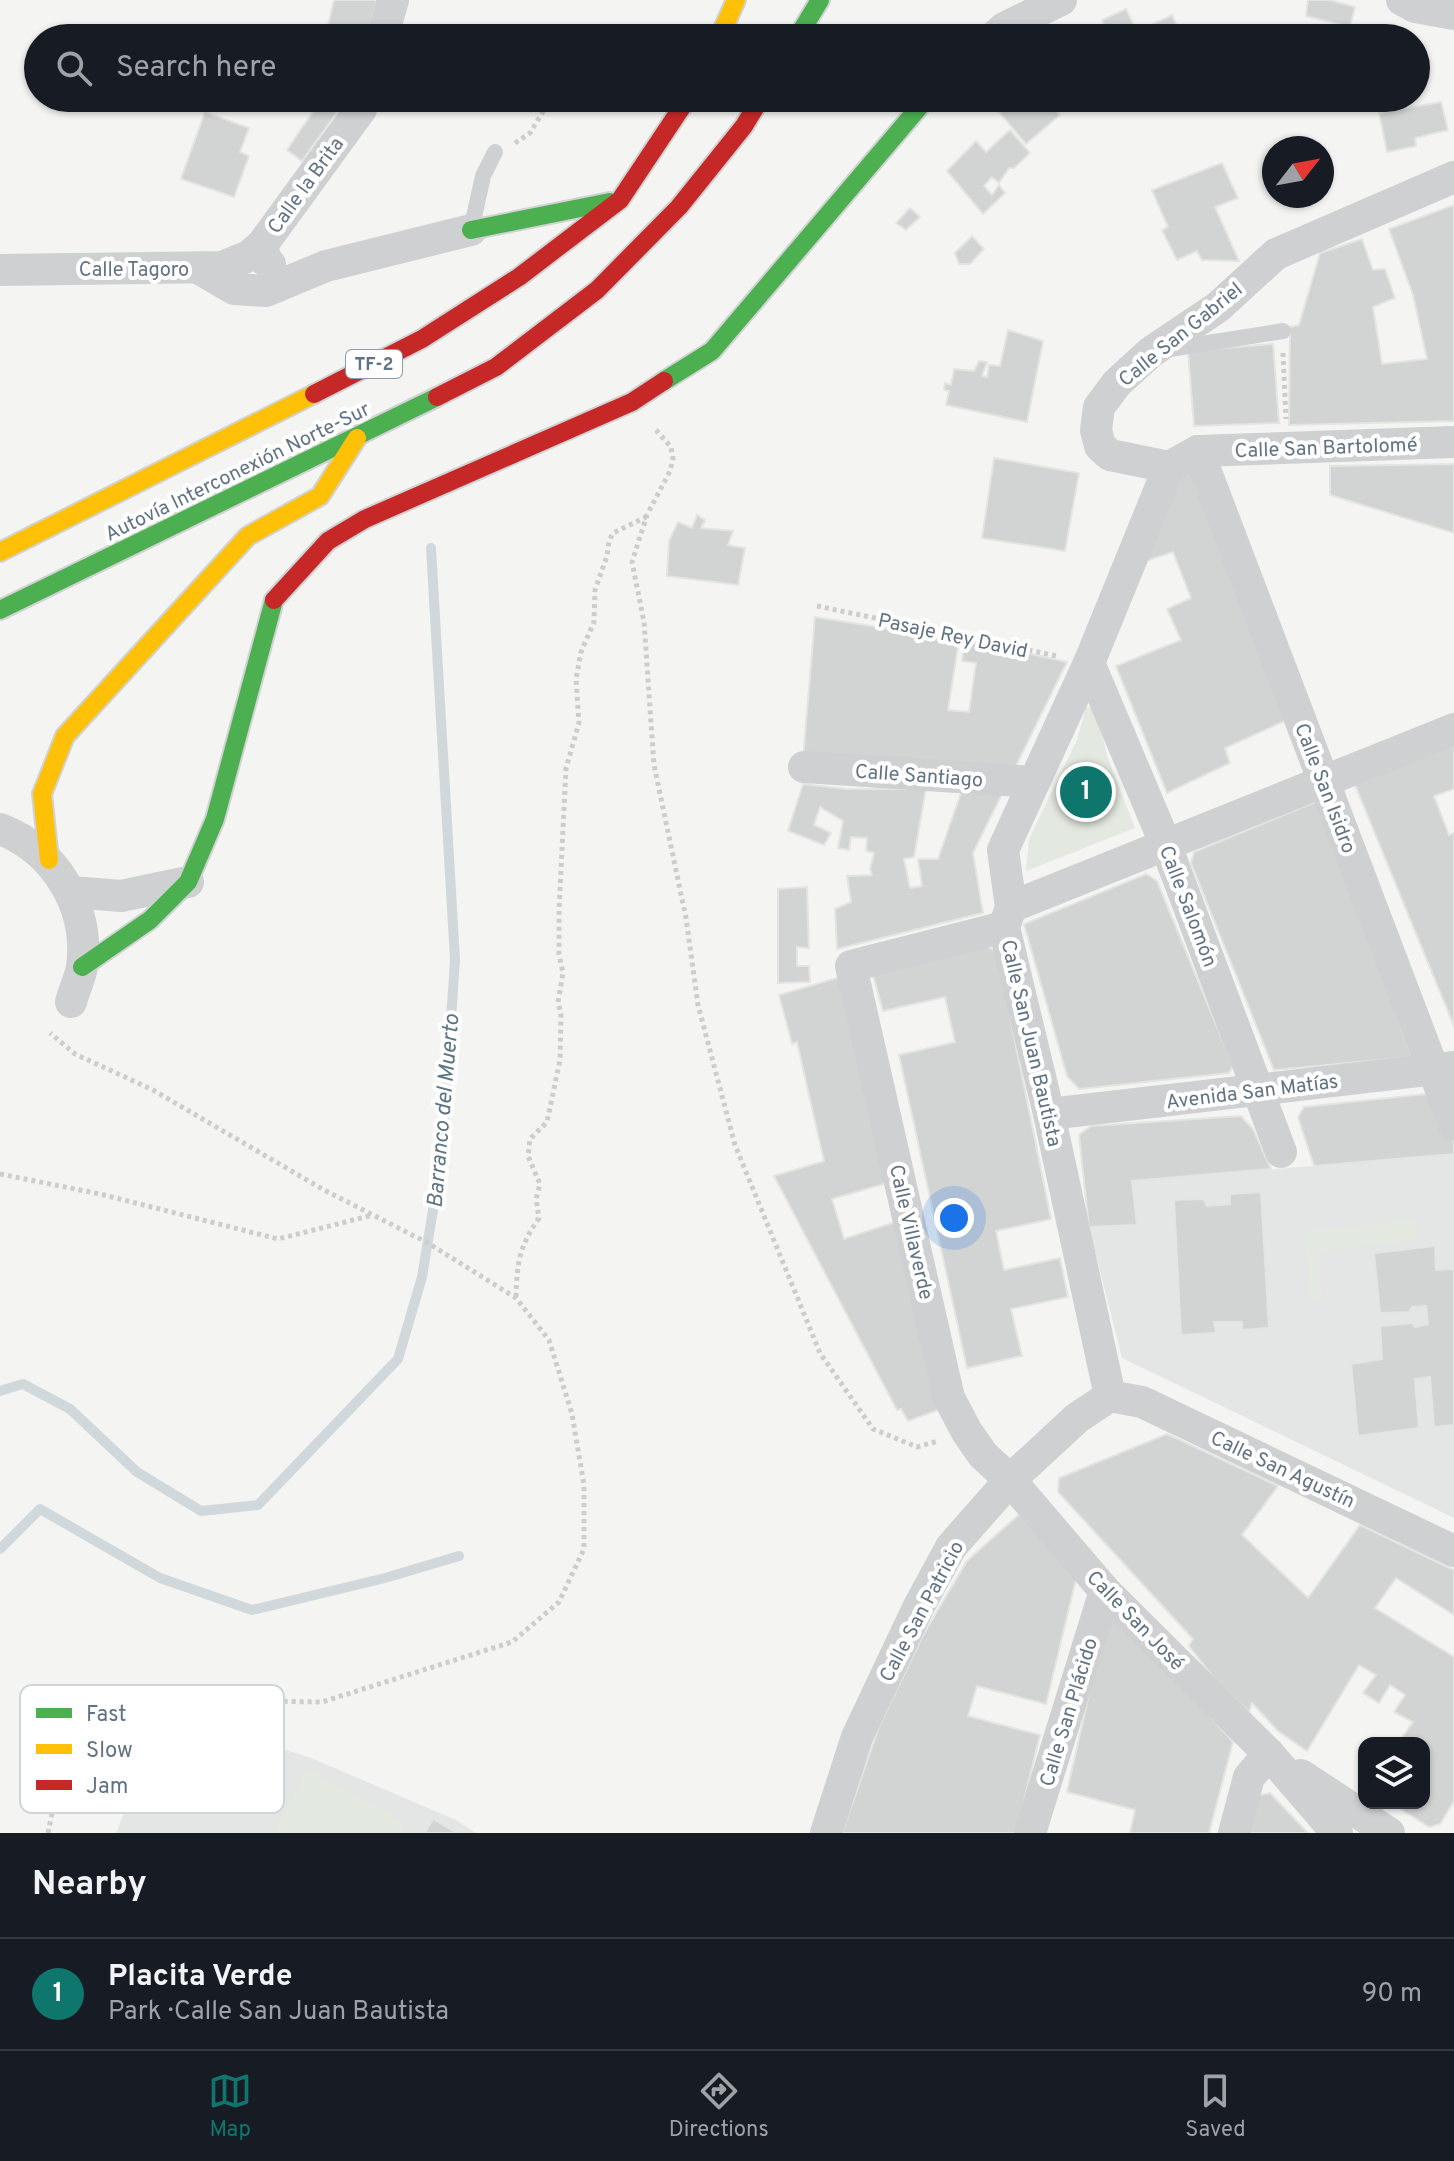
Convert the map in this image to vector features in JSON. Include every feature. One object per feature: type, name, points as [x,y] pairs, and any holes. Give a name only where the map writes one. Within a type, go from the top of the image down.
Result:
[{"type":"main road","points":[[725,24],[736,0]]},
{"type":"main road","points":[[805,24],[820,0]]},
{"type":"main road","name":"Autovía Interconexión Norte-Sur","points":[[0,552],[422,339],[519,277],[620,200],[679,112]]},
{"type":"main road","name":"Autovía Interconexión Norte-Sur","points":[[0,610],[496,367],[597,290],[679,207],[752,112]]},
{"type":"main road","points":[[82,967],[150,920],[188,882],[215,819],[271,603],[328,541],[365,519],[632,402],[712,351],[915,112]]},
{"type":"main road","points":[[471,230],[620,200]]},
{"type":"main road","points":[[49,860],[42,794],[65,736],[248,536],[320,496],[357,437]]},
{"type":"street","points":[[386,24],[393,0]]},
{"type":"street","points":[[1012,24],[1061,0]]},
{"type":"street","points":[[1402,0],[1415,7],[1454,14]]},
{"type":"street","name":"Calle la Brita","points":[[326,266],[279,271],[266,261],[262,245],[359,112]]},
{"type":"street","name":"Calle San Gabriel","points":[[1169,467],[1110,455],[1100,446],[1096,430],[1099,407],[1117,383],[1151,352],[1218,307],[1276,254],[1454,177]]},
{"type":"street","points":[[200,269],[234,289],[266,291],[326,266],[471,230]]},
{"type":"street","name":"Calle Tagoro","points":[[0,270],[222,267],[249,256],[262,245]]},
{"type":"street","name":"Calle San Bartolomé","points":[[1198,451],[1454,442]]},
{"type":"street","points":[[1169,467],[1198,451]]},
{"type":"street","name":"Calle San Isidro","points":[[1198,451],[1323,780],[1444,1068],[1454,1124]]},
{"type":"street","name":"Calle San Juan Bautista","points":[[1110,1396],[1007,917],[1003,850],[1089,663],[1169,467]]},
{"type":"street","name":"Calle Salomón","points":[[1089,663],[1165,843],[1281,1152]]},
{"type":"street","points":[[1007,917],[1165,843],[1454,729]]},
{"type":"street","name":"Calle Santiago","points":[[804,767],[1034,782]]},
{"type":"street","points":[[0,829],[19,836],[49,860],[71,892],[82,930],[82,967],[71,1002]]},
{"type":"street","points":[[71,892],[121,896],[188,882]]},
{"type":"street","name":"Calle Villaverde","points":[[1007,917],[851,966],[949,1398],[983,1455],[1010,1480]]},
{"type":"street","name":"Avenida San Matías","points":[[1049,1114],[1444,1068]]},
{"type":"street","name":"Calle San Patricio","points":[[826,1833],[857,1737],[918,1608],[951,1547],[1010,1480],[1077,1418],[1110,1396]]},
{"type":"street","name":"Calle San Agustín","points":[[1110,1396],[1142,1402],[1454,1551]]},
{"type":"street","name":"Calle San José","points":[[1010,1480],[1105,1591],[1269,1754],[1337,1833]]},
{"type":"street","name":"Calle San Plácido","points":[[1030,1833],[1105,1591]]},
{"type":"street","points":[[1234,1833],[1249,1777],[1269,1754]]},
{"type":"street","name":"Calle San José","points":[[1269,1754],[1389,1833]]},
{"type":"lane","points":[[471,230],[483,176],[495,152]]},
{"type":"lane","points":[[1151,352],[1283,331]]},
{"type":"path","points":[[495,152],[530,133],[543,112]]},
{"type":"path","points":[[1283,331],[1287,448]]},
{"type":"path","points":[[632,402],[671,447],[673,459],[646,517],[632,562],[644,622],[654,765],[686,918],[698,1005],[735,1145],[820,1353],[873,1429],[917,1447],[967,1432]]},
{"type":"path","points":[[516,1298],[517,1263],[523,1241],[539,1218],[536,1199],[540,1184],[528,1156],[530,1139],[547,1122],[560,1060],[561,1014],[558,1002],[563,973],[559,954],[560,895],[566,768],[579,723],[576,679],[581,652],[594,622],[595,590],[609,541],[613,533],[646,517]]},
{"type":"path","name":"Pasaje Rey David","points":[[817,606],[1089,663]]},
{"type":"path","points":[[50,1033],[75,1054],[153,1090],[324,1190],[428,1243],[516,1298],[549,1340],[572,1414],[584,1485],[584,1549],[559,1602],[512,1642],[322,1702],[284,1701]]},
{"type":"path","points":[[0,1174],[100,1194],[278,1239],[374,1215]]},
{"type":"path","points":[[48,1833],[52,1813]]},
{"type":"shaded area","points":[[1086,707],[1097,709],[1107,756],[1135,828],[1026,871],[1029,839],[1077,740]]},
{"type":"shaded area","points":[[1454,1154],[1454,1518],[1122,1358],[1089,1227],[1137,1225],[1132,1181]]},
{"type":"shaded area","points":[[1414,1220],[1418,1240],[1318,1251],[1322,1297],[1311,1299],[1304,1231]]},
{"type":"shaded area","points":[[284,1749],[456,1820],[476,1833],[116,1833],[124,1813],[284,1813]]},
{"type":"shaded area","points":[[308,1769],[407,1824],[401,1833],[273,1833]]},
{"type":"building","points":[[334,0],[377,0],[370,24],[328,24]]},
{"type":"building","points":[[1308,0],[1330,0],[1355,7],[1351,24],[1306,16]]},
{"type":"building","points":[[1126,9],[1133,24],[1104,24],[1102,20]]},
{"type":"building","points":[[1172,15],[1176,24],[1153,24]]},
{"type":"building","points":[[1441,102],[1448,130],[1415,138],[1416,146],[1387,152],[1379,113],[1430,112],[1430,104]]},
{"type":"building","points":[[205,112],[249,128],[240,152],[249,156],[234,197],[181,179]]},
{"type":"building","points":[[313,112],[337,112],[302,161],[287,150]]},
{"type":"building","points":[[999,112],[1057,112],[1060,115],[1026,144]]},
{"type":"building","points":[[1010,130],[1030,153],[1014,168],[1009,168],[999,183],[992,177],[984,186],[992,195],[999,185],[1005,193],[983,214],[947,171],[976,141],[986,152]]},
{"type":"building","points":[[1222,163],[1238,198],[1215,207],[1239,261],[1202,260],[1197,251],[1177,260],[1162,230],[1168,227],[1152,190]]},
{"type":"building","points":[[1454,205],[1454,421],[1289,425],[1290,327],[1299,325],[1320,253],[1362,239],[1373,270],[1385,269],[1395,298],[1373,307],[1382,364],[1427,359],[1413,295],[1389,229]]},
{"type":"building","points":[[910,208],[920,217],[906,230],[896,223]]},
{"type":"building","points":[[972,236],[984,249],[970,264],[959,264],[955,253]]},
{"type":"building","points":[[1008,330],[1043,341],[1027,422],[946,405],[949,391],[944,390],[945,383],[951,385],[954,369],[974,371],[979,361],[987,362],[982,376],[987,377],[989,365],[1000,366]]},
{"type":"building","points":[[1273,344],[1279,423],[1194,426],[1188,351]]},
{"type":"building","points":[[994,458],[1079,473],[1065,551],[982,538]]},
{"type":"building","points":[[1454,464],[1454,533],[1330,495],[1330,466]]},
{"type":"building","points":[[1189,469],[1287,720],[1225,748],[1230,763],[1167,793],[1116,666],[1181,640],[1167,609],[1191,598],[1173,552],[1143,562],[1177,470]]},
{"type":"building","points":[[697,515],[705,520],[701,528],[733,531],[728,545],[745,548],[738,585],[667,576],[669,541],[678,522],[692,528]]},
{"type":"building","points":[[815,617],[959,640],[948,710],[969,712],[976,663],[962,661],[965,639],[1067,662],[1015,768],[803,759]]},
{"type":"building","points":[[1454,743],[1454,789],[1434,796],[1449,835],[1454,833],[1454,1026],[1355,785]]},
{"type":"building","points":[[803,784],[847,789],[926,789],[914,857],[904,859],[910,888],[922,886],[918,859],[938,859],[962,790],[1003,792],[973,853],[983,913],[837,949],[835,909],[851,902],[847,876],[872,875],[870,869],[874,853],[866,851],[867,838],[851,837],[849,850],[838,848],[843,821],[820,807],[814,825],[831,833],[824,845],[788,831]]},
{"type":"building","points":[[1318,801],[1412,1057],[1274,1070],[1191,863],[1194,852]]},
{"type":"building","points":[[1146,874],[1157,881],[1233,1066],[1229,1073],[1079,1089],[1067,1076],[1024,924]]},
{"type":"building","points":[[807,887],[809,948],[797,947],[797,966],[809,966],[810,982],[778,983],[778,889]]},
{"type":"building","points":[[986,945],[997,953],[1051,1219],[996,1231],[1004,1270],[1060,1258],[1068,1297],[1011,1309],[1022,1356],[967,1368],[899,1055],[955,1042],[945,997],[883,1011],[873,975]]},
{"type":"building","points":[[847,975],[887,1183],[832,1199],[844,1239],[898,1221],[938,1410],[908,1421],[901,1409],[897,1410],[774,1176],[824,1161],[797,1042],[792,1044],[779,995]]},
{"type":"building","points":[[1426,1094],[1454,1137],[1454,1154],[1314,1166],[1298,1117],[1304,1107]]},
{"type":"building","points":[[1241,1116],[1253,1129],[1271,1169],[1132,1181],[1137,1225],[1089,1227],[1079,1135],[1091,1126]]},
{"type":"building","points":[[1261,1192],[1269,1328],[1242,1330],[1242,1322],[1214,1322],[1216,1333],[1181,1335],[1174,1200],[1204,1199],[1207,1206],[1230,1204],[1230,1194]]},
{"type":"building","points":[[1435,1246],[1436,1270],[1454,1269],[1454,1425],[1434,1427],[1430,1377],[1415,1379],[1419,1428],[1358,1436],[1351,1364],[1382,1359],[1380,1326],[1413,1323],[1415,1327],[1428,1324],[1426,1306],[1412,1307],[1409,1312],[1380,1313],[1374,1253]]},
{"type":"building","points":[[1167,1434],[1278,1486],[1242,1535],[1308,1598],[1360,1525],[1454,1570],[1454,1615],[1396,1578],[1375,1608],[1454,1657],[1454,1801],[1440,1824],[1429,1827],[1400,1809],[1430,1809],[1430,1737],[1402,1737],[1413,1722],[1394,1712],[1405,1695],[1390,1685],[1379,1703],[1363,1693],[1376,1675],[1359,1665],[1307,1751],[1278,1731],[1252,1703],[1249,1712],[1218,1683],[1189,1646],[1193,1639],[1058,1492],[1059,1478]]},
{"type":"building","points":[[1025,1509],[1077,1575],[1046,1704],[977,1686],[968,1716],[1040,1735],[1016,1833],[842,1833],[879,1727],[923,1635],[967,1561]]},
{"type":"building","points":[[1119,1615],[1233,1742],[1209,1833],[1130,1833],[1135,1810],[1067,1792],[1106,1618]]},
{"type":"building","points":[[1270,1793],[1308,1833],[1245,1833],[1255,1796]]},
{"type":"building","points":[[433,1819],[457,1833],[425,1833]]},
{"type":"waterway","name":"Barranco del Muerto","points":[[0,1391],[23,1384],[70,1409],[137,1472],[201,1511],[258,1505],[398,1359],[422,1277],[442,1155],[455,960],[431,548]]},
{"type":"waterway","points":[[0,1549],[40,1509],[160,1578],[252,1610],[385,1578],[459,1556]]},
{"type":"traffic: fast","points":[[805,24],[820,0]]},
{"type":"traffic: fast","points":[[664,381],[712,351],[915,112]]},
{"type":"traffic: fast","points":[[471,230],[610,202]]},
{"type":"traffic: fast","points":[[0,610],[437,397]]},
{"type":"traffic: fast","points":[[82,967],[150,920],[188,882],[215,819],[274,600]]},
{"type":"traffic: slow","points":[[725,24],[736,0]]},
{"type":"traffic: slow","points":[[0,552],[314,394]]},
{"type":"traffic: slow","points":[[49,860],[42,794],[65,736],[248,536],[320,496],[357,438]]},
{"type":"traffic: jam","points":[[314,394],[422,339],[519,277],[620,200],[679,112]]},
{"type":"traffic: jam","points":[[437,397],[496,367],[597,290],[679,207],[752,112]]},
{"type":"traffic: jam","points":[[274,600],[328,541],[365,519],[632,402],[664,381]]},
{"type":"place","name":"Placita Verde","points":[[1086,792]]}]
